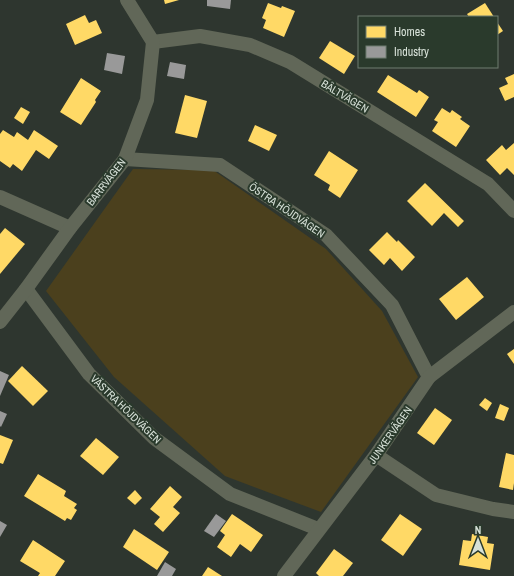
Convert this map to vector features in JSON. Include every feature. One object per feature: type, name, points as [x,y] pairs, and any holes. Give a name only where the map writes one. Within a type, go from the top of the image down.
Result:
[{"type":"street","points":[[127,0],[153,42]]},
{"type":"street","name":"BÄLTVÄGEN","points":[[153,42],[200,36],[250,45],[290,62],[488,184],[514,211]]},
{"type":"street","name":"BARRVÄGEN","points":[[0,322],[70,228],[125,158],[147,100],[153,42]]},
{"type":"street","name":"ÖSTRA HÖJDVÄGEN","points":[[125,158],[220,165],[326,235],[392,305],[429,377]]},
{"type":"street","points":[[0,197],[70,228]]},
{"type":"street","name":"VÄSTRA HÖJDVÄGEN","points":[[26,289],[90,374],[154,438],[230,494],[318,530]]},
{"type":"street","name":"JUNKERVÄGEN","points":[[284,576],[376,455],[429,377],[514,312]]},
{"type":"street","points":[[376,455],[436,495],[493,509],[514,512]]},
{"type":"shaded area","points":[[133,169],[213,170],[326,249],[382,311],[418,377],[321,512],[225,476],[114,377],[46,291]]},
{"type":"building: Homes","points":[[164,0],[179,0],[165,4]]},
{"type":"building: Homes","points":[[268,3],[295,11],[284,37],[263,28],[266,20],[262,18]]},
{"type":"building: Homes","points":[[485,3],[493,16],[468,16],[467,14]]},
{"type":"building: Homes","points":[[85,15],[89,23],[96,20],[102,33],[75,45],[66,24]]},
{"type":"building: Homes","points":[[498,24],[503,31],[498,34]]},
{"type":"building: Homes","points":[[330,41],[355,56],[344,74],[319,58]]},
{"type":"building: Homes","points":[[514,74],[514,97],[505,101],[499,88],[508,84],[505,78]]},
{"type":"building: Homes","points":[[388,75],[417,93],[419,90],[429,97],[416,117],[377,92]]},
{"type":"building: Homes","points":[[81,78],[101,91],[95,100],[96,102],[81,125],[60,112]]},
{"type":"building: Homes","points":[[185,95],[207,101],[197,138],[175,133]]},
{"type":"building: Homes","points":[[21,107],[30,112],[23,124],[14,118]]},
{"type":"building: Homes","points":[[442,108],[450,113],[452,110],[462,117],[460,119],[470,126],[456,147],[432,131],[438,122],[434,120]]},
{"type":"building: Homes","points":[[255,125],[277,135],[269,151],[248,141]]},
{"type":"building: Homes","points":[[3,130],[14,137],[17,132],[28,140],[34,130],[58,146],[49,159],[36,150],[22,171],[13,164],[10,168],[0,161],[0,134]]},
{"type":"building: Homes","points":[[514,143],[514,175],[507,168],[500,175],[486,160],[502,145],[506,150]]},
{"type":"building: Homes","points":[[329,151],[358,170],[340,198],[328,190],[330,185],[314,175]]},
{"type":"building: Homes","points":[[425,183],[464,221],[458,227],[444,213],[432,226],[407,201]]},
{"type":"building: Homes","points":[[5,228],[25,244],[0,274],[0,234]]},
{"type":"building: Homes","points":[[387,232],[397,242],[398,240],[415,257],[402,271],[390,258],[384,265],[369,250]]},
{"type":"building: Homes","points":[[467,277],[484,297],[456,320],[439,299]]},
{"type":"building: Homes","points":[[514,349],[514,364],[507,354]]},
{"type":"building: Homes","points":[[22,366],[48,391],[33,406],[8,381]]},
{"type":"building: Homes","points":[[485,398],[492,403],[487,411],[479,405]]},
{"type":"building: Homes","points":[[500,404],[509,408],[504,421],[495,418]]},
{"type":"building: Homes","points":[[435,408],[452,420],[434,445],[417,433]]},
{"type":"building: Homes","points":[[0,435],[13,440],[3,464],[0,463]]},
{"type":"building: Homes","points":[[96,438],[119,457],[103,475],[80,456]]},
{"type":"building: Homes","points":[[506,453],[514,455],[513,490],[499,487]]},
{"type":"building: Homes","points":[[38,474],[66,491],[64,496],[77,504],[74,508],[77,510],[71,520],[67,518],[65,521],[24,496]]},
{"type":"building: Homes","points":[[170,486],[182,497],[173,507],[180,513],[163,532],[154,524],[160,517],[150,509]]},
{"type":"building: Homes","points":[[135,490],[142,498],[135,505],[127,498]]},
{"type":"building: Homes","points":[[232,514],[263,535],[251,552],[240,544],[231,557],[217,547],[225,535],[220,531]]},
{"type":"building: Homes","points":[[400,514],[422,529],[403,556],[381,540]]},
{"type":"building: Homes","points":[[134,529],[169,552],[157,570],[123,547]]},
{"type":"building: Homes","points":[[472,534],[488,537],[487,543],[494,544],[490,570],[459,565],[463,540],[471,541]]},
{"type":"building: Homes","points":[[33,540],[65,561],[55,576],[38,576],[40,573],[20,561]]},
{"type":"building: Homes","points":[[334,549],[353,563],[343,576],[319,576],[316,573]]},
{"type":"building: Homes","points":[[208,567],[222,576],[202,576]]},
{"type":"building: Industry","points":[[207,0],[231,0],[230,9],[207,6]]},
{"type":"building: Industry","points":[[107,53],[125,56],[122,74],[104,70]]},
{"type":"building: Industry","points":[[170,62],[186,65],[184,79],[167,76]]},
{"type":"building: Industry","points":[[0,371],[9,375],[0,396]]},
{"type":"building: Industry","points":[[0,411],[7,414],[1,427],[0,426]]},
{"type":"building: Industry","points":[[216,514],[226,521],[214,537],[204,531]]},
{"type":"building: Industry","points":[[0,521],[7,525],[0,537]]},
{"type":"building: Industry","points":[[165,562],[176,569],[172,576],[157,576]]}]
